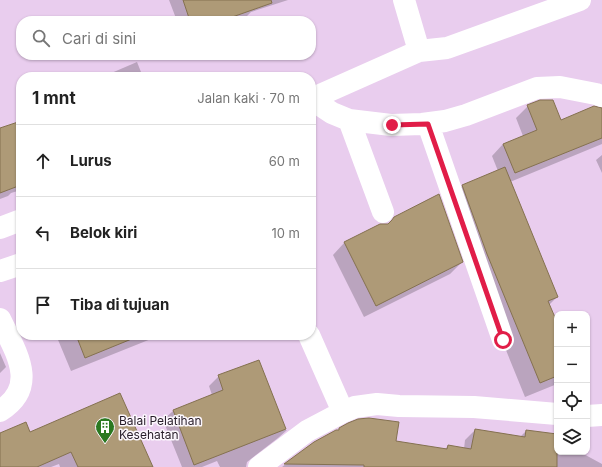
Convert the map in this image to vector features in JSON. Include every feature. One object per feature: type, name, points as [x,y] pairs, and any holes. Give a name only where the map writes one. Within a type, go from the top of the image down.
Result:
[{"type":"street","points":[[404,0],[419,51]]},
{"type":"street","points":[[316,97],[419,51],[447,48],[580,0]]},
{"type":"street","points":[[316,102],[332,113],[349,120],[392,125],[428,124],[445,121],[466,115],[537,88],[560,87],[602,96]]},
{"type":"street","points":[[349,120],[383,212]]},
{"type":"street","points":[[428,124],[503,340]]},
{"type":"street","points":[[0,228],[16,222]]},
{"type":"street","points":[[0,271],[16,266]]},
{"type":"street","points":[[0,319],[22,370],[22,380],[17,395],[0,411]]},
{"type":"street","points":[[311,340],[342,412]]},
{"type":"street","points":[[258,467],[307,431],[342,412],[355,407],[377,404],[399,406],[474,407],[554,414]]},
{"type":"street","points":[[590,416],[602,415]]},
{"type":"building","points":[[183,0],[271,0],[272,3],[235,16],[188,16]]},
{"type":"building","points":[[540,100],[553,100],[561,120],[594,106],[602,108],[602,138],[515,173],[503,144],[537,130],[527,105]]},
{"type":"building","points":[[16,123],[16,187],[0,193],[0,128]]},
{"type":"building","points":[[505,167],[558,297],[548,301],[554,315],[554,377],[540,383],[487,254],[462,185]]},
{"type":"building","points":[[439,194],[463,262],[376,306],[344,242],[380,224],[388,224],[394,217]]},
{"type":"building","points":[[78,340],[129,340],[85,358]]},
{"type":"building","points":[[259,360],[286,429],[194,465],[173,410],[223,390],[218,375]]},
{"type":"building","name":"Balai Pelatihan Kesehatan","points":[[120,393],[153,467],[78,467],[71,452],[37,467],[0,467],[0,433],[26,422],[30,432]]},
{"type":"building","points":[[369,418],[399,422],[396,441],[447,449],[448,445],[471,449],[475,429],[525,437],[526,430],[554,434],[554,455],[557,455],[557,467],[364,467],[364,465],[284,464],[314,442],[358,419]]},
{"type":"place","name":"Balai Pelatihan Kesehatan","points":[[105,444]]},
{"type":"route","points":[[392,125],[428,124],[503,340]]}]
